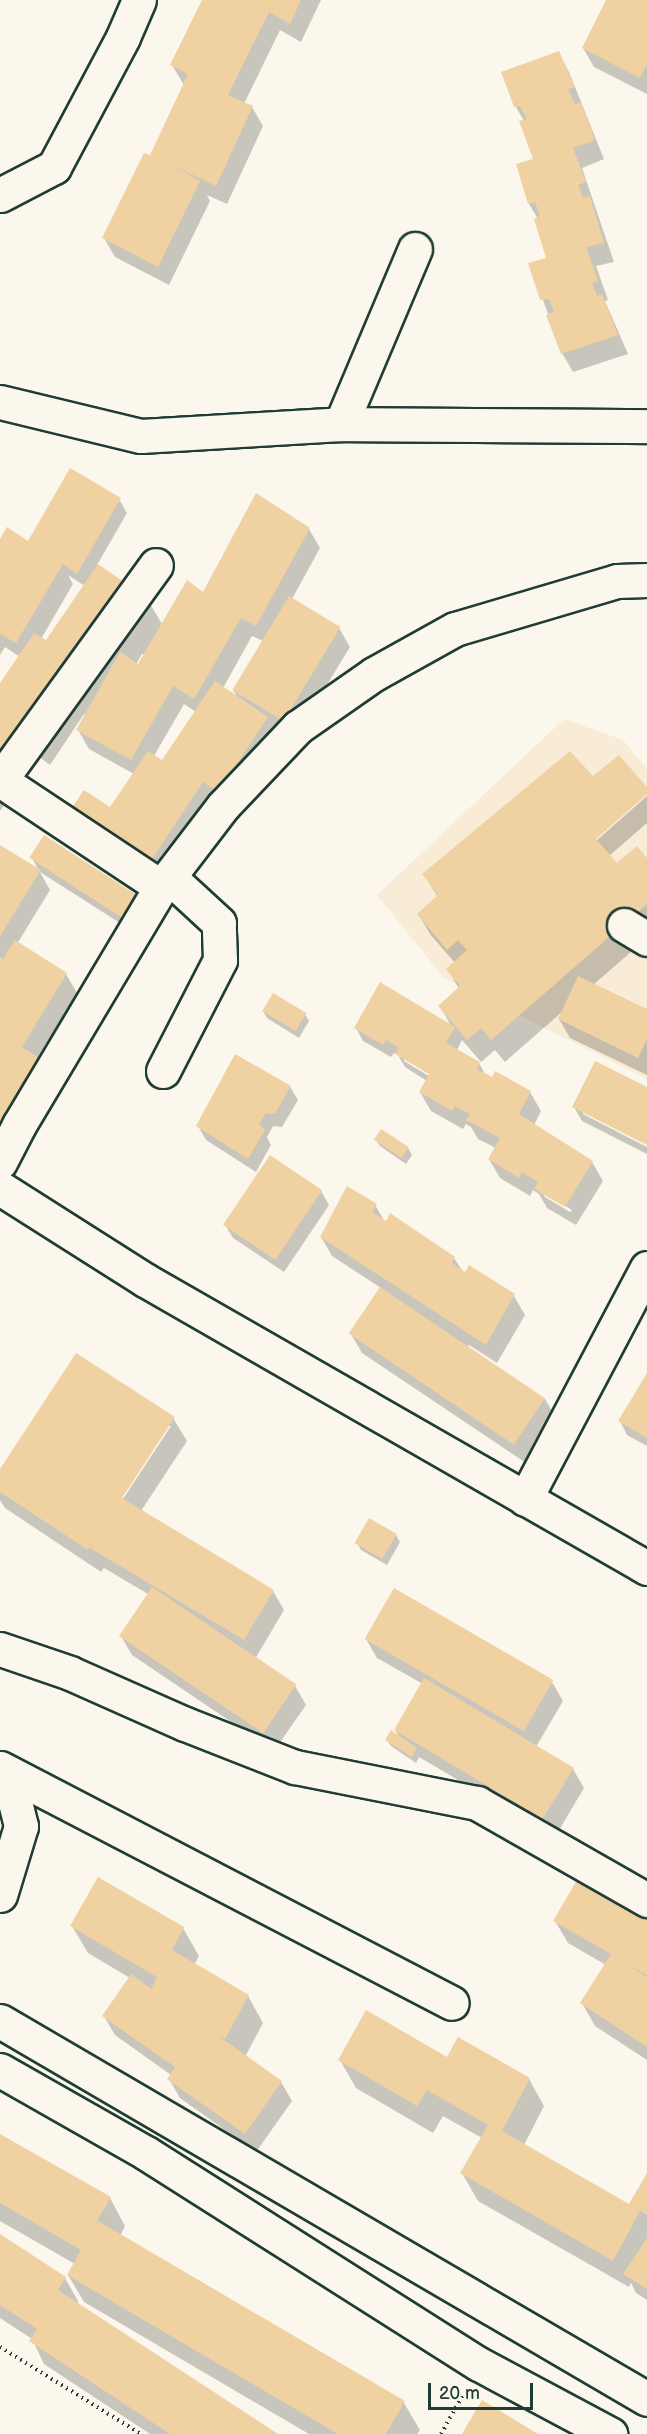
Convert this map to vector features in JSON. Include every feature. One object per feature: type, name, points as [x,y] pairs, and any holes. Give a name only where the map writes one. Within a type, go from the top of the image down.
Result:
[{"type":"street","points":[[0,195],[54,167],[123,37],[139,0]]},
{"type":"street","points":[[341,424],[415,249]]},
{"type":"street","points":[[0,402],[141,436],[341,424],[647,426]]},
{"type":"street","points":[[156,565],[0,779],[165,882],[219,923],[220,960],[163,1071]]},
{"type":"street","points":[[0,1162],[19,1125],[165,882],[223,806],[298,727],[374,674],[455,629],[617,581],[647,579]]},
{"type":"street","points":[[0,1188],[145,1280],[647,1568]]},
{"type":"street","points":[[525,1499],[647,1268]]},
{"type":"street","points":[[0,1649],[70,1673],[185,1724],[296,1767],[477,1803],[647,1900]]},
{"type":"street","points":[[0,1769],[15,1802],[21,1826],[0,1895]]},
{"type":"street","points":[[0,1769],[452,2003]]},
{"type":"street","points":[[0,2021],[647,2399]]},
{"type":"street","points":[[0,2070],[146,2153],[479,2364],[610,2434]]},
{"type":"path","points":[[0,2347],[141,2434]]},
{"type":"path","points":[[441,2434],[479,2364]]},
{"type":"shaded area","points":[[564,719],[623,740],[647,769],[647,1079],[444,978],[377,895]]},
{"type":"building","points":[[202,0],[301,0],[290,24],[269,12],[228,95],[253,106],[216,186],[174,166],[200,181],[158,267],[102,238],[144,153],[150,155],[188,74],[170,65]]},
{"type":"building","points":[[606,0],[647,0],[647,64],[640,78],[582,48]]},
{"type":"building","points":[[559,51],[575,87],[568,89],[575,104],[581,102],[595,140],[573,148],[586,182],[578,185],[583,198],[590,196],[604,243],[586,247],[598,281],[592,283],[597,296],[602,294],[618,335],[561,354],[546,315],[554,312],[549,299],[540,300],[528,263],[546,258],[534,219],[540,216],[535,202],[528,204],[516,164],[533,159],[519,121],[527,119],[520,106],[514,107],[501,72]]},
{"type":"building","points":[[70,468],[121,498],[77,574],[63,564],[16,643],[0,634],[0,539],[7,527],[28,541]]},
{"type":"building","points":[[256,493],[310,528],[256,626],[241,618],[194,699],[173,686],[131,760],[76,730],[120,652],[138,664],[187,580],[203,592]]},
{"type":"building","points":[[98,564],[151,601],[102,671],[91,663],[0,770],[0,683],[34,633],[46,640]]},
{"type":"building","points":[[289,596],[340,627],[284,721],[232,690]]},
{"type":"building","points":[[215,681],[268,717],[218,792],[203,782],[150,862],[71,809],[84,790],[110,807],[148,751],[162,760]]},
{"type":"building","points":[[570,751],[593,776],[619,755],[647,787],[647,794],[596,839],[617,863],[637,846],[647,858],[647,904],[491,1040],[481,1028],[467,1040],[438,1006],[460,986],[446,969],[467,950],[458,940],[447,950],[417,914],[438,895],[422,874]]},
{"type":"building","points":[[44,835],[154,906],[139,929],[29,858]]},
{"type":"building","points":[[0,845],[41,870],[0,936]]},
{"type":"building","points":[[15,940],[67,973],[22,1047],[42,1060],[0,1128],[0,957],[3,959]]},
{"type":"building","points":[[578,976],[647,1009],[647,1039],[638,1058],[558,1019]]},
{"type":"building","points":[[380,982],[455,1027],[446,1043],[480,1062],[477,1069],[492,1077],[495,1071],[531,1091],[519,1114],[593,1161],[565,1207],[534,1189],[538,1182],[522,1172],[519,1178],[488,1159],[500,1138],[466,1120],[470,1114],[455,1106],[452,1111],[419,1092],[429,1074],[395,1054],[399,1048],[386,1040],[383,1045],[354,1028]]},
{"type":"building","points":[[273,993],[306,1013],[296,1031],[262,1011]]},
{"type":"building","points":[[235,1054],[291,1086],[275,1114],[266,1113],[259,1124],[265,1130],[248,1159],[196,1126]]},
{"type":"building","points":[[595,1061],[647,1087],[647,1145],[572,1107]]},
{"type":"building","points":[[381,1129],[409,1147],[402,1158],[374,1140]]},
{"type":"building","points":[[270,1155],[322,1190],[275,1260],[223,1225]]},
{"type":"building","points":[[347,1186],[377,1204],[372,1212],[386,1221],[390,1213],[455,1257],[452,1263],[465,1272],[469,1265],[515,1294],[486,1345],[320,1237]]},
{"type":"building","points":[[380,1287],[545,1398],[514,1445],[349,1333]]},
{"type":"building","points":[[76,1353],[175,1417],[122,1498],[274,1590],[244,1640],[90,1548],[98,1535],[88,1550],[0,1492],[0,1469]]},
{"type":"building","points":[[647,1373],[647,1438],[618,1421]]},
{"type":"building","points":[[369,1518],[397,1534],[382,1559],[354,1543]]},
{"type":"building","points":[[152,1587],[296,1684],[263,1733],[119,1636]]},
{"type":"building","points":[[394,1588],[553,1680],[524,1731],[364,1639]]},
{"type":"building","points":[[424,1678],[574,1768],[536,1829],[509,1813],[516,1803],[394,1730]]},
{"type":"building","points":[[391,1730],[417,1748],[412,1757],[385,1740]]},
{"type":"building","points":[[584,1868],[647,1905],[647,1975],[627,1964],[647,1977],[647,2047],[580,2003],[611,1954],[553,1921]]},
{"type":"building","points":[[98,1877],[184,1927],[172,1950],[249,1995],[225,2039],[217,2035],[282,2081],[245,2134],[167,2079],[175,2067],[102,2016],[131,1974],[151,1989],[157,1977],[70,1926]]},
{"type":"building","points":[[366,2010],[447,2057],[458,2037],[530,2078],[502,2131],[629,2204],[647,2173],[647,2215],[640,2211],[613,2261],[460,2173],[488,2125],[427,2090],[417,2106],[338,2060]]},
{"type":"building","points":[[0,2134],[111,2197],[92,2230],[98,2221],[405,2401],[386,2434],[338,2434],[67,2275],[81,2250],[0,2203]]},
{"type":"building","points":[[0,2234],[66,2277],[58,2290],[278,2434],[170,2434],[29,2341],[37,2329],[0,2305]]},
{"type":"building","points":[[647,2238],[647,2289],[623,2274]]},
{"type":"building","points":[[482,2400],[538,2434],[462,2434]]}]
